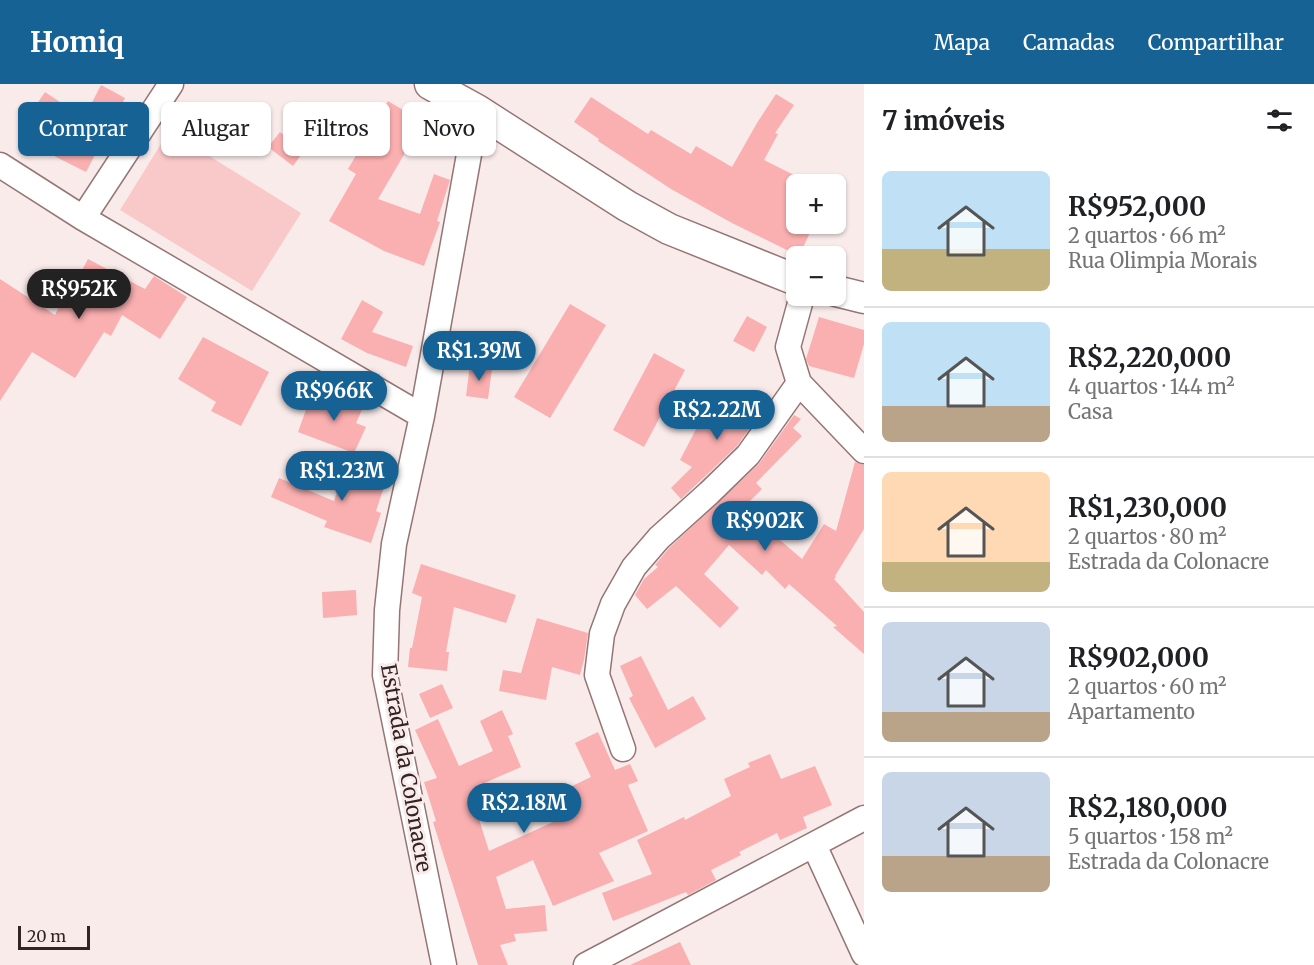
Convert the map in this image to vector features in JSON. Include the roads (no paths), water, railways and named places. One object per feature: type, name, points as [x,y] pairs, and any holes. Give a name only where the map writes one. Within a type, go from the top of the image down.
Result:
[{"type":"main road","points":[[430,84],[463,102]]},
{"type":"main road","points":[[496,122],[627,206],[669,229],[786,276]]},
{"type":"main road","points":[[846,294],[864,298]]},
{"type":"street","points":[[83,218],[171,84]]},
{"type":"street","name":"Estrada da Colonacre","points":[[444,965],[385,675],[387,610],[394,544],[422,416],[469,156]]},
{"type":"street","points":[[0,165],[83,218],[422,416]]},
{"type":"street","points":[[799,306],[788,347],[799,383],[864,451]]},
{"type":"street","points":[[623,749],[597,675],[602,634],[613,604],[634,567],[659,538],[748,455],[799,383]]},
{"type":"street","points":[[586,965],[864,818]]},
{"type":"street","points":[[814,845],[864,954]]}]
